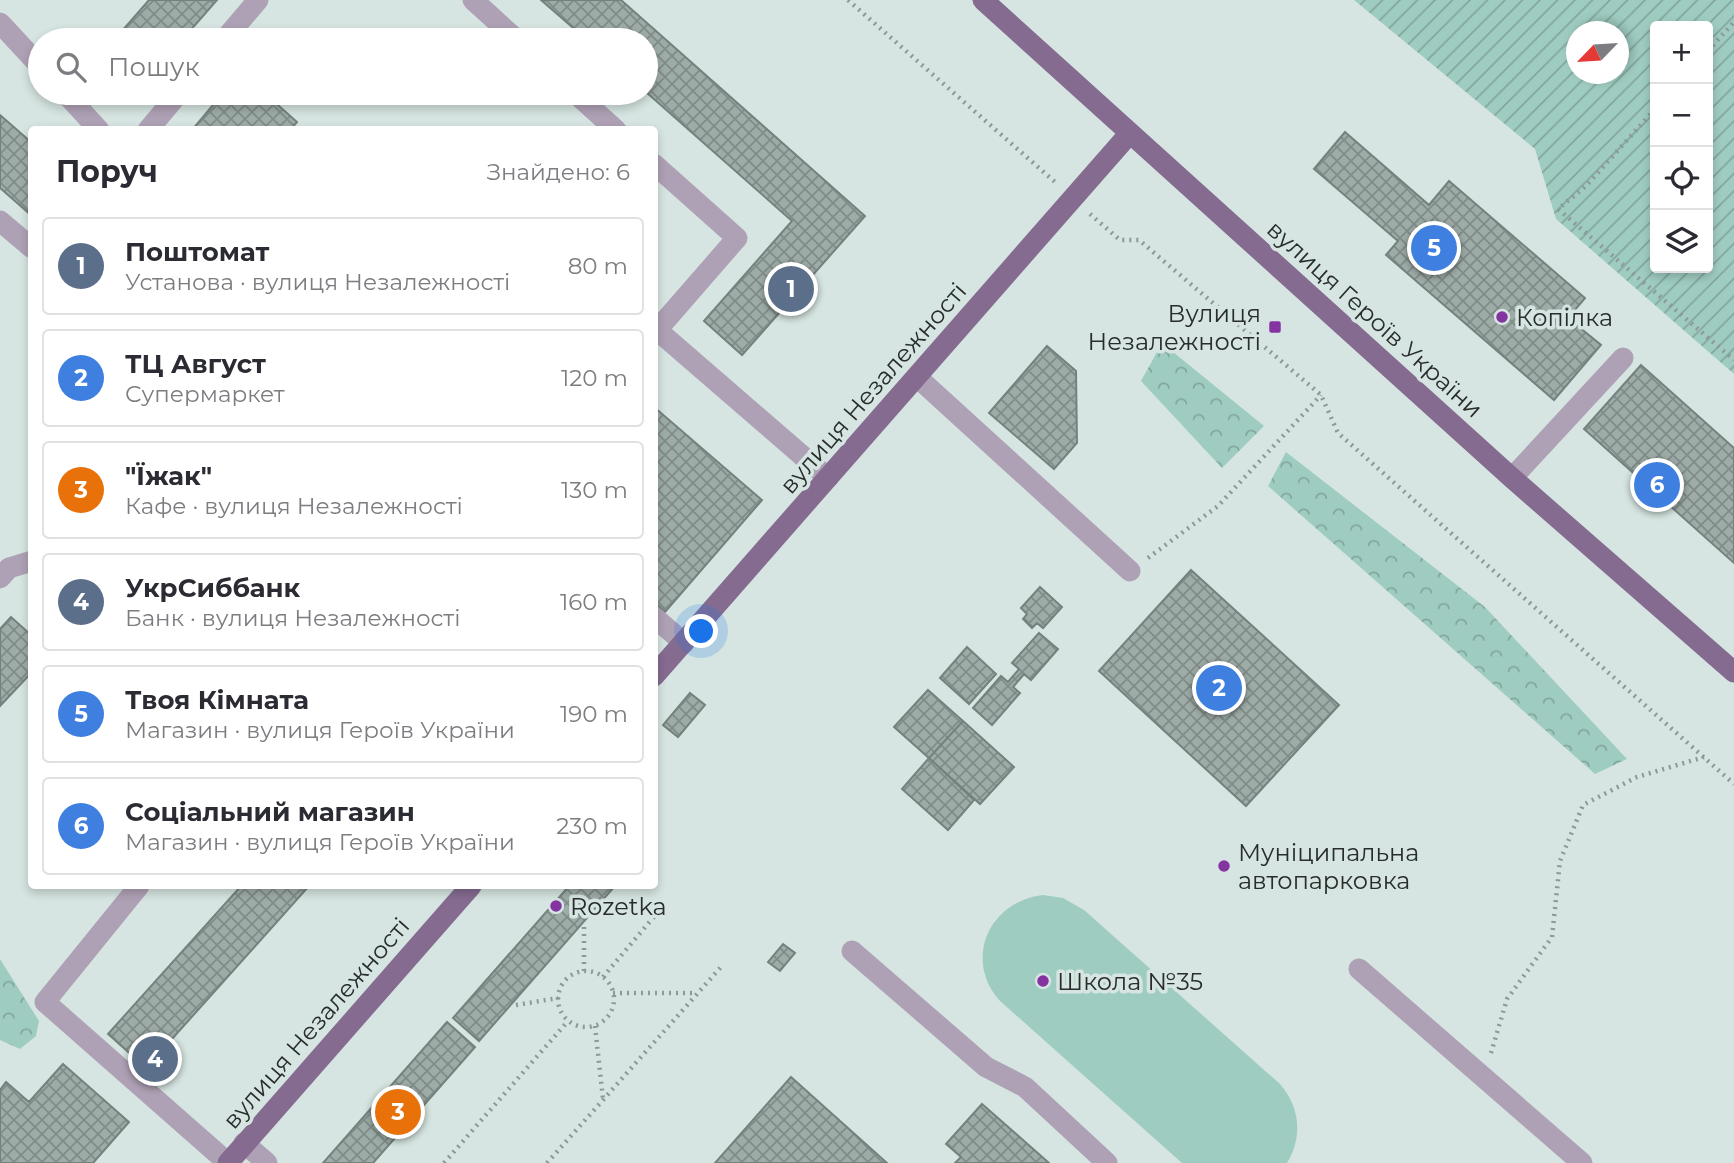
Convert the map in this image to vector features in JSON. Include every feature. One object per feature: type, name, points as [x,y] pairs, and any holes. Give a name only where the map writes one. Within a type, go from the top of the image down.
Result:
[{"type":"main road","name":"вулиця Героїв України","points":[[984,0],[1512,478],[1734,672]]},
{"type":"main road","name":"вулиця Незалежності","points":[[658,672],[1130,133]]},
{"type":"main road","name":"вулиця Незалежності","points":[[228,1163],[468,889]]},
{"type":"lane","points":[[234,28],[258,0]]},
{"type":"lane","points":[[473,0],[504,28]]},
{"type":"lane","points":[[0,23],[28,53]]},
{"type":"lane","points":[[76,105],[95,126]]},
{"type":"lane","points":[[151,126],[169,105]]},
{"type":"lane","points":[[589,105],[612,126]]},
{"type":"lane","points":[[658,168],[737,238],[658,329]]},
{"type":"lane","points":[[0,221],[28,245]]},
{"type":"lane","points":[[658,331],[828,478]]},
{"type":"lane","points":[[1512,478],[1623,358]]},
{"type":"lane","points":[[917,377],[1130,571]]},
{"type":"lane","points":[[0,578],[9,568],[28,562]]},
{"type":"lane","points":[[658,620],[684,643]]},
{"type":"lane","points":[[137,889],[45,1002],[228,1163]]},
{"type":"lane","points":[[852,951],[986,1067],[1025,1087],[1107,1163]]},
{"type":"lane","points":[[1359,969],[1582,1163]]},
{"type":"lane","points":[[244,1143],[267,1163]]},
{"type":"path","points":[[848,0],[1121,240],[1139,240],[1321,395],[1338,433],[1734,783]]},
{"type":"path","points":[[1713,45],[1734,22]]},
{"type":"path","points":[[1650,115],[1586,187],[1558,209],[1734,360]]},
{"type":"path","points":[[1130,571],[1218,506],[1321,395]]},
{"type":"path","points":[[1483,1077],[1507,999],[1552,937],[1560,861],[1583,805],[1637,777],[1704,757]]},
{"type":"path","points":[[603,977],[658,912]]},
{"type":"path","points":[[584,927],[584,971]]},
{"type":"path","points":[[547,1163],[720,967]]},
{"type":"path","points":[[584,971],[603,977],[613,993],[612,1010],[595,1026],[584,1027],[568,1021],[560,1010],[558,998],[564,982],[584,971]]},
{"type":"path","points":[[613,993],[698,993]]},
{"type":"path","points":[[516,1005],[558,998]]},
{"type":"path","points":[[444,1163],[568,1021]]},
{"type":"path","points":[[595,1026],[603,1100]]},
{"type":"green space","points":[[1354,0],[1734,0],[1734,374],[1556,219],[1535,149]]},
{"type":"green space","points":[[1162,343],[1264,426],[1222,468],[1141,381]]},
{"type":"green space","points":[[1286,452],[1485,607],[1627,759],[1595,774],[1268,486]]},
{"type":"green space","points":[[1043,895],[1063,898],[1084,910],[1280,1084],[1292,1102],[1297,1122],[1295,1143],[1287,1163],[1182,1163],[999,1000],[988,984],[983,967],[983,950],[988,934],[996,920],[1009,908],[1024,900]]},
{"type":"green space","points":[[0,959],[39,1021],[36,1036],[20,1049],[0,1040]]},
{"type":"building","points":[[149,0],[217,0],[192,28],[124,28]]},
{"type":"building","points":[[541,0],[621,0],[653,28],[573,28]]},
{"type":"building","points":[[658,33],[865,216],[742,355],[704,321],[792,221],[658,103]]},
{"type":"building","points":[[213,105],[278,105],[297,122],[294,126],[195,126]]},
{"type":"building","points":[[0,115],[28,140],[28,212],[0,188]]},
{"type":"building","points":[[1345,132],[1429,205],[1449,181],[1585,298],[1568,318],[1601,345],[1554,400],[1386,255],[1398,241],[1314,169]]},
{"type":"building","points":[[1047,346],[1076,371],[1077,443],[1054,469],[989,413]]},
{"type":"building","points":[[1641,365],[1734,448],[1734,563],[1584,429]]},
{"type":"building","points":[[658,410],[762,500],[665,612],[658,606]]},
{"type":"building","points":[[1191,570],[1339,705],[1246,806],[1099,671]]},
{"type":"building","points":[[1040,587],[1062,607],[1043,628],[1037,623],[1032,628],[1023,619],[1027,614],[1021,608]]},
{"type":"building","points":[[11,617],[28,632],[28,676],[0,706],[0,629]]},
{"type":"building","points":[[1039,633],[1058,649],[1031,680],[1024,674],[1013,687],[1020,693],[992,725],[973,708],[1001,676],[1008,682],[1019,669],[1012,663]]},
{"type":"building","points":[[967,647],[996,674],[969,704],[940,678]]},
{"type":"building","points":[[928,690],[963,721],[929,758],[894,727]]},
{"type":"building","points":[[690,693],[705,705],[678,737],[663,725]]},
{"type":"building","points":[[963,721],[1014,767],[980,804],[929,758]]},
{"type":"building","points":[[929,758],[974,800],[948,830],[902,789]]},
{"type":"building","points":[[238,889],[306,889],[146,1068],[108,1034]]},
{"type":"building","points":[[566,889],[612,889],[479,1041],[453,1018]]},
{"type":"building","points":[[783,944],[795,953],[780,971],[768,962]]},
{"type":"building","points":[[447,1022],[475,1047],[373,1163],[323,1163]]},
{"type":"building","points":[[63,1064],[129,1122],[93,1163],[0,1163],[0,1090],[6,1082],[29,1102]]},
{"type":"building","points":[[791,1077],[887,1163],[715,1163]]},
{"type":"building","points":[[982,1104],[1049,1163],[955,1163],[961,1157],[946,1144]]},
{"type":"place","name":"Твоя Кімната","points":[[1434,248]]},
{"type":"place","name":"Поштомат","points":[[791,289]]},
{"type":"place","name":"Копілка","points":[[1502,317]]},
{"type":"place","name":"Вулиця Незалежності","points":[[1275,327]]},
{"type":"place","name":"Соціальний магазин","points":[[1657,485]]},
{"type":"place","name":"ТЦ Август","points":[[1219,688]]},
{"type":"place","name":"Муніципальна автопарковка","points":[[1224,866]]},
{"type":"place","name":"Rozetka","points":[[556,906]]},
{"type":"place","name":"Школа №35","points":[[1043,981]]},
{"type":"place","name":"УкрСиббанк","points":[[155,1059]]},
{"type":"place","name":"\"Їжак\"","points":[[398,1112]]}]
